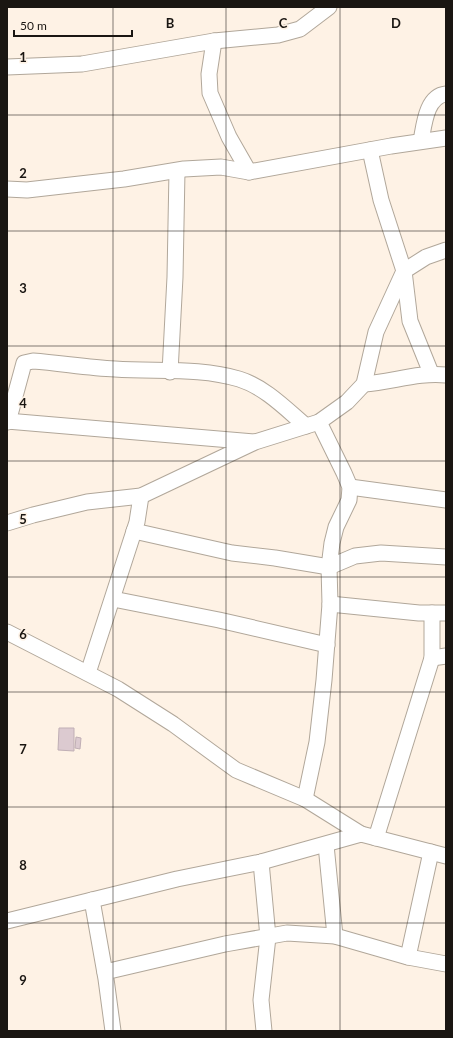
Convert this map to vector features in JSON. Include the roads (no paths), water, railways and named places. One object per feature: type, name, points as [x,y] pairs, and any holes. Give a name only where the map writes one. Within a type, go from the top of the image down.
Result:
[{"type":"street","points":[[7,67],[82,64],[214,42],[286,33],[300,29],[329,7]]},
{"type":"street","points":[[214,42],[209,74],[210,93],[229,137],[249,172]]},
{"type":"street","points":[[422,141],[426,115],[433,102],[441,94],[446,94]]},
{"type":"street","points":[[7,189],[27,190],[124,179],[177,171],[221,167],[249,172],[446,138]]},
{"type":"street","points":[[370,150],[381,200],[404,271],[410,322],[431,373]]},
{"type":"street","points":[[170,372],[175,276],[177,171]]},
{"type":"street","points":[[7,523],[87,502],[141,496],[255,442],[312,424],[347,402],[364,384],[376,332],[404,271],[426,257],[446,250]]},
{"type":"street","points":[[255,442],[8,421],[22,367],[24,363],[28,361],[114,370],[206,372],[240,379],[263,391],[312,424],[350,487],[349,500],[336,527],[329,567],[330,604],[317,742],[305,799]]},
{"type":"street","points":[[364,384],[400,380],[431,373],[446,375]]},
{"type":"street","points":[[350,487],[446,500]]},
{"type":"street","points":[[88,673],[134,531],[141,496]]},
{"type":"street","points":[[134,531],[232,553],[329,567],[355,556],[381,553],[446,557]]},
{"type":"street","points":[[113,598],[212,618],[327,645]]},
{"type":"street","points":[[330,604],[439,613],[439,657],[376,838]]},
{"type":"street","points":[[7,632],[118,689],[173,724],[236,770],[305,799],[361,834],[442,852],[408,957]]},
{"type":"street","points":[[7,921],[177,879],[261,862],[361,834]]},
{"type":"street","points":[[326,845],[335,936]]},
{"type":"street","points":[[261,862],[268,937],[261,1000],[264,1031]]},
{"type":"street","points":[[92,900],[105,972],[112,1031]]},
{"type":"street","points":[[105,972],[225,944],[287,933],[335,936],[408,957],[446,964]]}]
